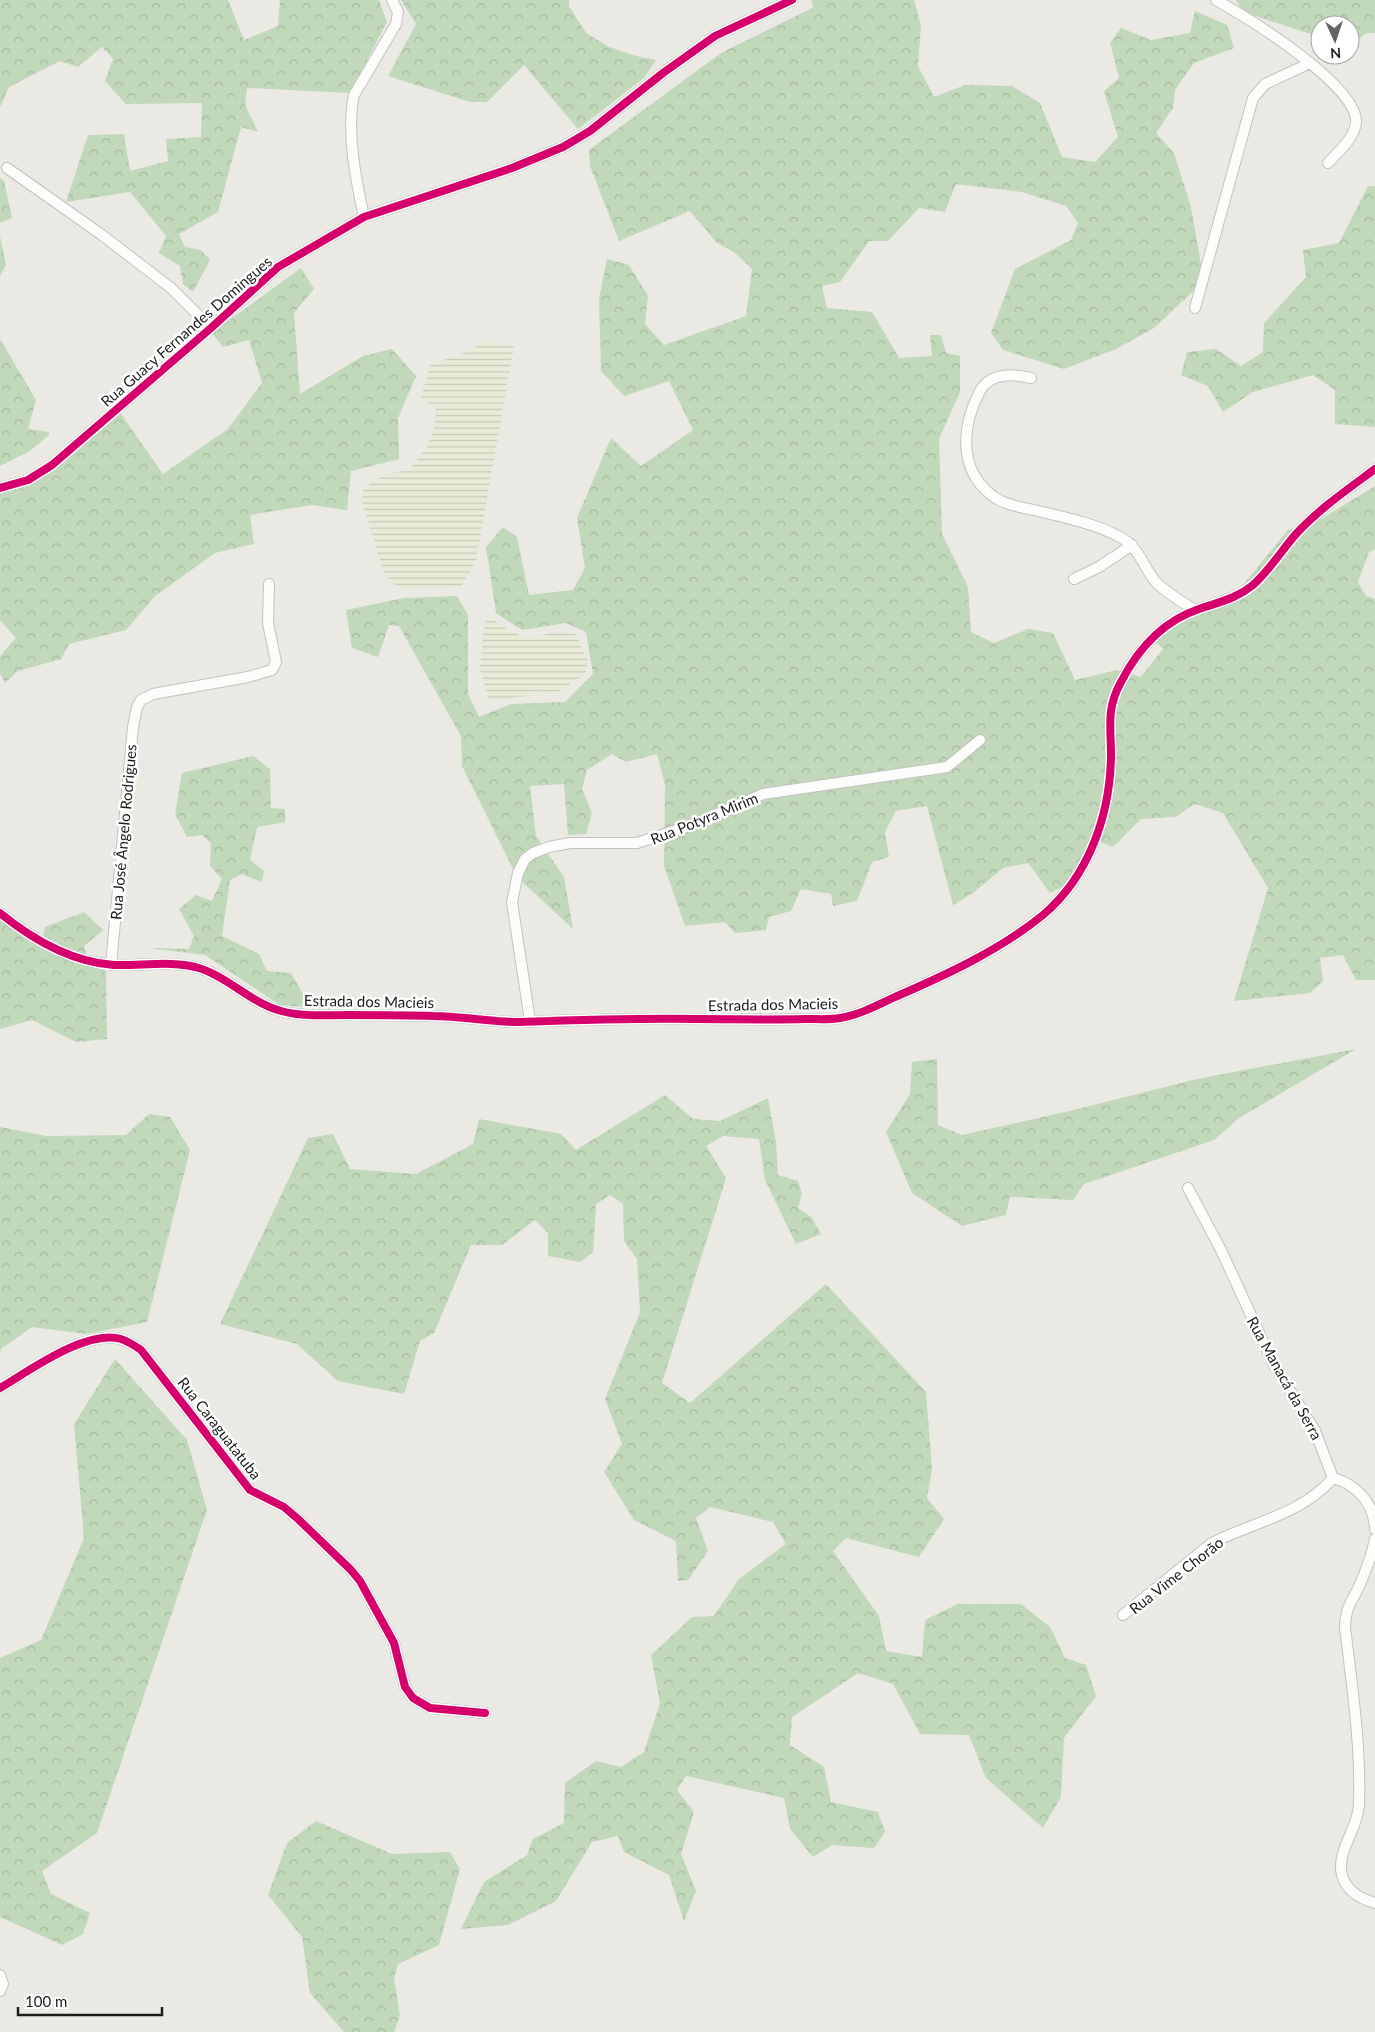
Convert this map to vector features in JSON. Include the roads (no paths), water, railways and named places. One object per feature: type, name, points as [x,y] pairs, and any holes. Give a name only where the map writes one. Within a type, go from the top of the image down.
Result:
[{"type":"street","points":[[364,217],[351,127],[352,107],[354,95],[396,24],[398,12],[392,0]]},
{"type":"street","name":"Rua Guacy Fernandes Domingues","points":[[0,488],[28,480],[43,472],[211,328],[278,267],[364,217],[512,168],[563,147],[590,131],[663,73],[714,36],[791,0]]},
{"type":"street","points":[[1195,308],[1254,98],[1265,84],[1310,63],[1256,23],[1216,0]]},
{"type":"street","points":[[1312,65],[1346,98],[1354,113],[1356,123],[1354,132],[1328,162]]},
{"type":"street","points":[[8,168],[102,235],[171,288],[211,328]]},
{"type":"street","points":[[1031,378],[1008,374],[983,386],[970,417],[966,438],[968,461],[977,480],[995,498],[1010,505],[1105,530],[1132,545],[1156,582],[1195,610]]},
{"type":"street","name":"Estrada dos Macieis","points":[[0,913],[19,928],[75,956],[112,965],[150,964],[196,967],[269,1007],[304,1015],[434,1016],[514,1022],[692,1019],[788,1020],[840,1018],[869,1009],[932,982],[1000,945],[1055,904],[1090,855],[1096,839],[1106,796],[1111,758],[1110,707],[1118,687],[1142,647],[1175,620],[1195,610],[1220,604],[1239,596],[1272,566],[1295,535],[1319,512],[1375,469]]},
{"type":"street","points":[[1074,579],[1099,567],[1132,545]]},
{"type":"street","name":"Rua José Ângelo Rodrigues","points":[[112,965],[129,760],[137,707],[142,700],[153,694],[248,677],[272,670],[276,662],[268,623],[269,584]]},
{"type":"street","name":"Rua Potyra Mirim","points":[[530,1021],[512,902],[518,873],[525,859],[533,853],[549,847],[570,843],[638,843],[692,825],[763,794],[947,767],[980,740]]},
{"type":"street","name":"Rua Manacá da Serra","points":[[1188,1188],[1221,1250],[1273,1363],[1315,1431],[1333,1478]]},
{"type":"street","name":"Rua Caraguatatuba","points":[[0,1388],[61,1352],[85,1342],[102,1338],[120,1338],[141,1350],[250,1490],[284,1507],[351,1570],[360,1581],[394,1643],[405,1687],[413,1698],[430,1708],[485,1713]]},
{"type":"street","points":[[1333,1478],[1346,1483],[1361,1495],[1371,1508],[1375,1529]]},
{"type":"street","name":"Rua Vime Chorão","points":[[1123,1615],[1212,1544],[1227,1535],[1296,1508],[1317,1493],[1333,1478]]},
{"type":"street","points":[[1375,1539],[1371,1558],[1361,1583],[1347,1607],[1346,1615],[1345,1627],[1359,1748],[1359,1807],[1357,1819],[1344,1851],[1342,1874],[1351,1890],[1366,1900],[1375,1903]]},
{"type":"street","points":[[0,1975],[3,1984],[0,1991]]}]
